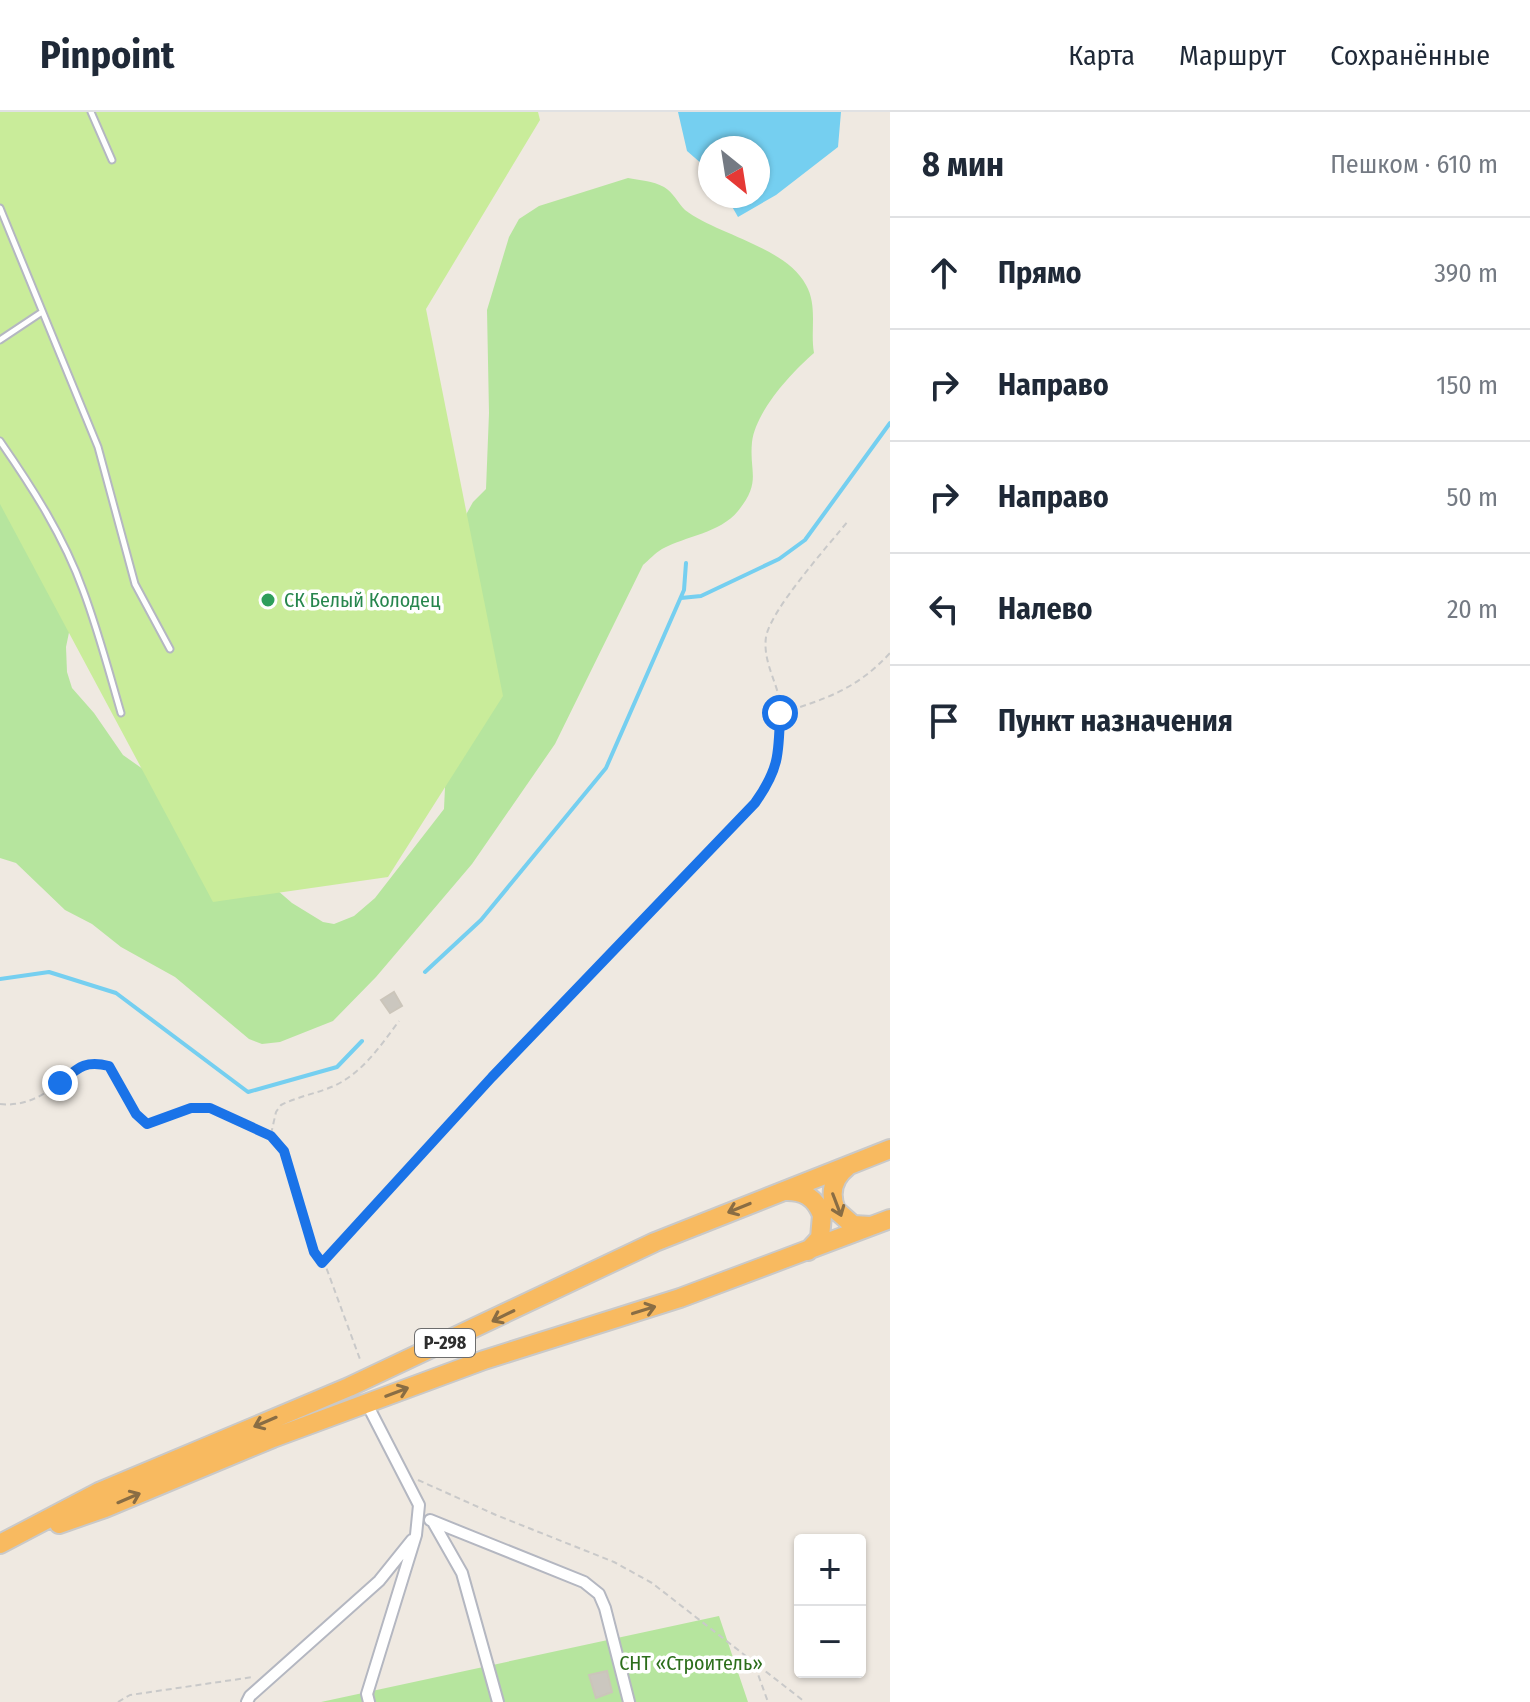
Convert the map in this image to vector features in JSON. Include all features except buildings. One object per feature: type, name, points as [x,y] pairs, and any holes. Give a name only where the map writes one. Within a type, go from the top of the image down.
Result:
[{"type":"highway","name":"Р-298","points":[[2,1543],[99,1492],[349,1387],[655,1242],[890,1149]]},
{"type":"highway","points":[[853,1163],[836,1179],[833,1202],[840,1216],[853,1225],[883,1222]]},
{"type":"highway","points":[[778,1192],[802,1192],[815,1201],[822,1215],[820,1238],[802,1254]]},
{"type":"highway","name":"Р-298","points":[[2,1543],[105,1508],[273,1438],[484,1360],[680,1298],[883,1222]]},
{"type":"street","points":[[367,1404],[419,1505],[440,1531],[462,1573],[498,1702]]},
{"type":"street","points":[[368,1698],[416,1535],[419,1505]]},
{"type":"street","points":[[430,1520],[584,1582],[599,1594],[629,1702]]},
{"type":"street","points":[[247,1702],[379,1581],[416,1535]]},
{"type":"lane","points":[[91,112],[112,160]]},
{"type":"lane","points":[[0,208],[98,447],[135,584],[170,649]]},
{"type":"lane","points":[[0,340],[42,312]]},
{"type":"lane","points":[[0,441],[30,485],[71,561],[121,713]]},
{"type":"path","points":[[322,1263],[492,1077],[755,803],[770,782],[779,757],[780,713],[766,656],[766,635],[775,615],[848,521]]},
{"type":"path","points":[[780,713],[830,698],[875,669],[890,653]]},
{"type":"path","points":[[271,1136],[276,1112],[281,1105],[334,1086],[348,1077],[371,1059],[399,1021]]},
{"type":"path","points":[[0,1104],[15,1106],[29,1101],[81,1066],[94,1062],[109,1066],[136,1114],[147,1124],[191,1108],[210,1108],[271,1136],[284,1151],[314,1252],[322,1263],[361,1362]]},
{"type":"path","points":[[403,1473],[496,1515],[614,1562],[652,1583],[805,1702]]},
{"type":"path","points":[[755,1665],[768,1702]]},
{"type":"path","points":[[118,1702],[130,1695],[274,1674]]},
{"type":"green space","name":"СК Белый Колодец","points":[[0,112],[538,112],[540,120],[426,309],[503,696],[388,877],[213,902],[0,504]]},
{"type":"green space","points":[[628,178],[664,187],[685,210],[768,251],[796,272],[806,285],[812,301],[814,353],[785,382],[760,418],[752,442],[752,484],[745,501],[722,524],[662,549],[643,565],[555,744],[472,864],[376,977],[333,1021],[280,1042],[262,1044],[249,1039],[175,977],[121,947],[92,924],[65,910],[16,863],[0,858],[0,459],[73,613],[66,647],[67,672],[72,688],[123,755],[164,784],[292,903],[323,922],[334,924],[354,916],[375,898],[444,809],[457,531],[473,502],[486,489],[489,413],[487,310],[509,237],[519,219],[539,206]]},
{"type":"green space","name":"СНТ «Строитель»","points":[[719,1616],[748,1702],[321,1702]]},
{"type":"water","points":[[678,112],[841,112],[838,147],[770,198],[770,136],[698,136],[698,161],[687,151]]},
{"type":"water","points":[[733,208],[754,208],[738,217]]},
{"type":"waterway","points":[[681,598],[701,596],[779,559],[805,540],[890,423]]},
{"type":"waterway","points":[[425,972],[481,920],[606,768],[684,590],[686,563]]},
{"type":"waterway","points":[[0,979],[49,972],[116,993],[248,1092],[337,1067],[362,1041]]},
{"type":"place","name":"СК Белый Колодец","points":[[268,600]]},
{"type":"route","points":[[60,1083],[81,1066],[94,1062],[109,1066],[136,1114],[147,1124],[191,1108],[210,1108],[271,1136],[284,1151],[314,1252],[322,1263],[426,1147],[755,803],[770,782],[779,757],[780,713]]}]
